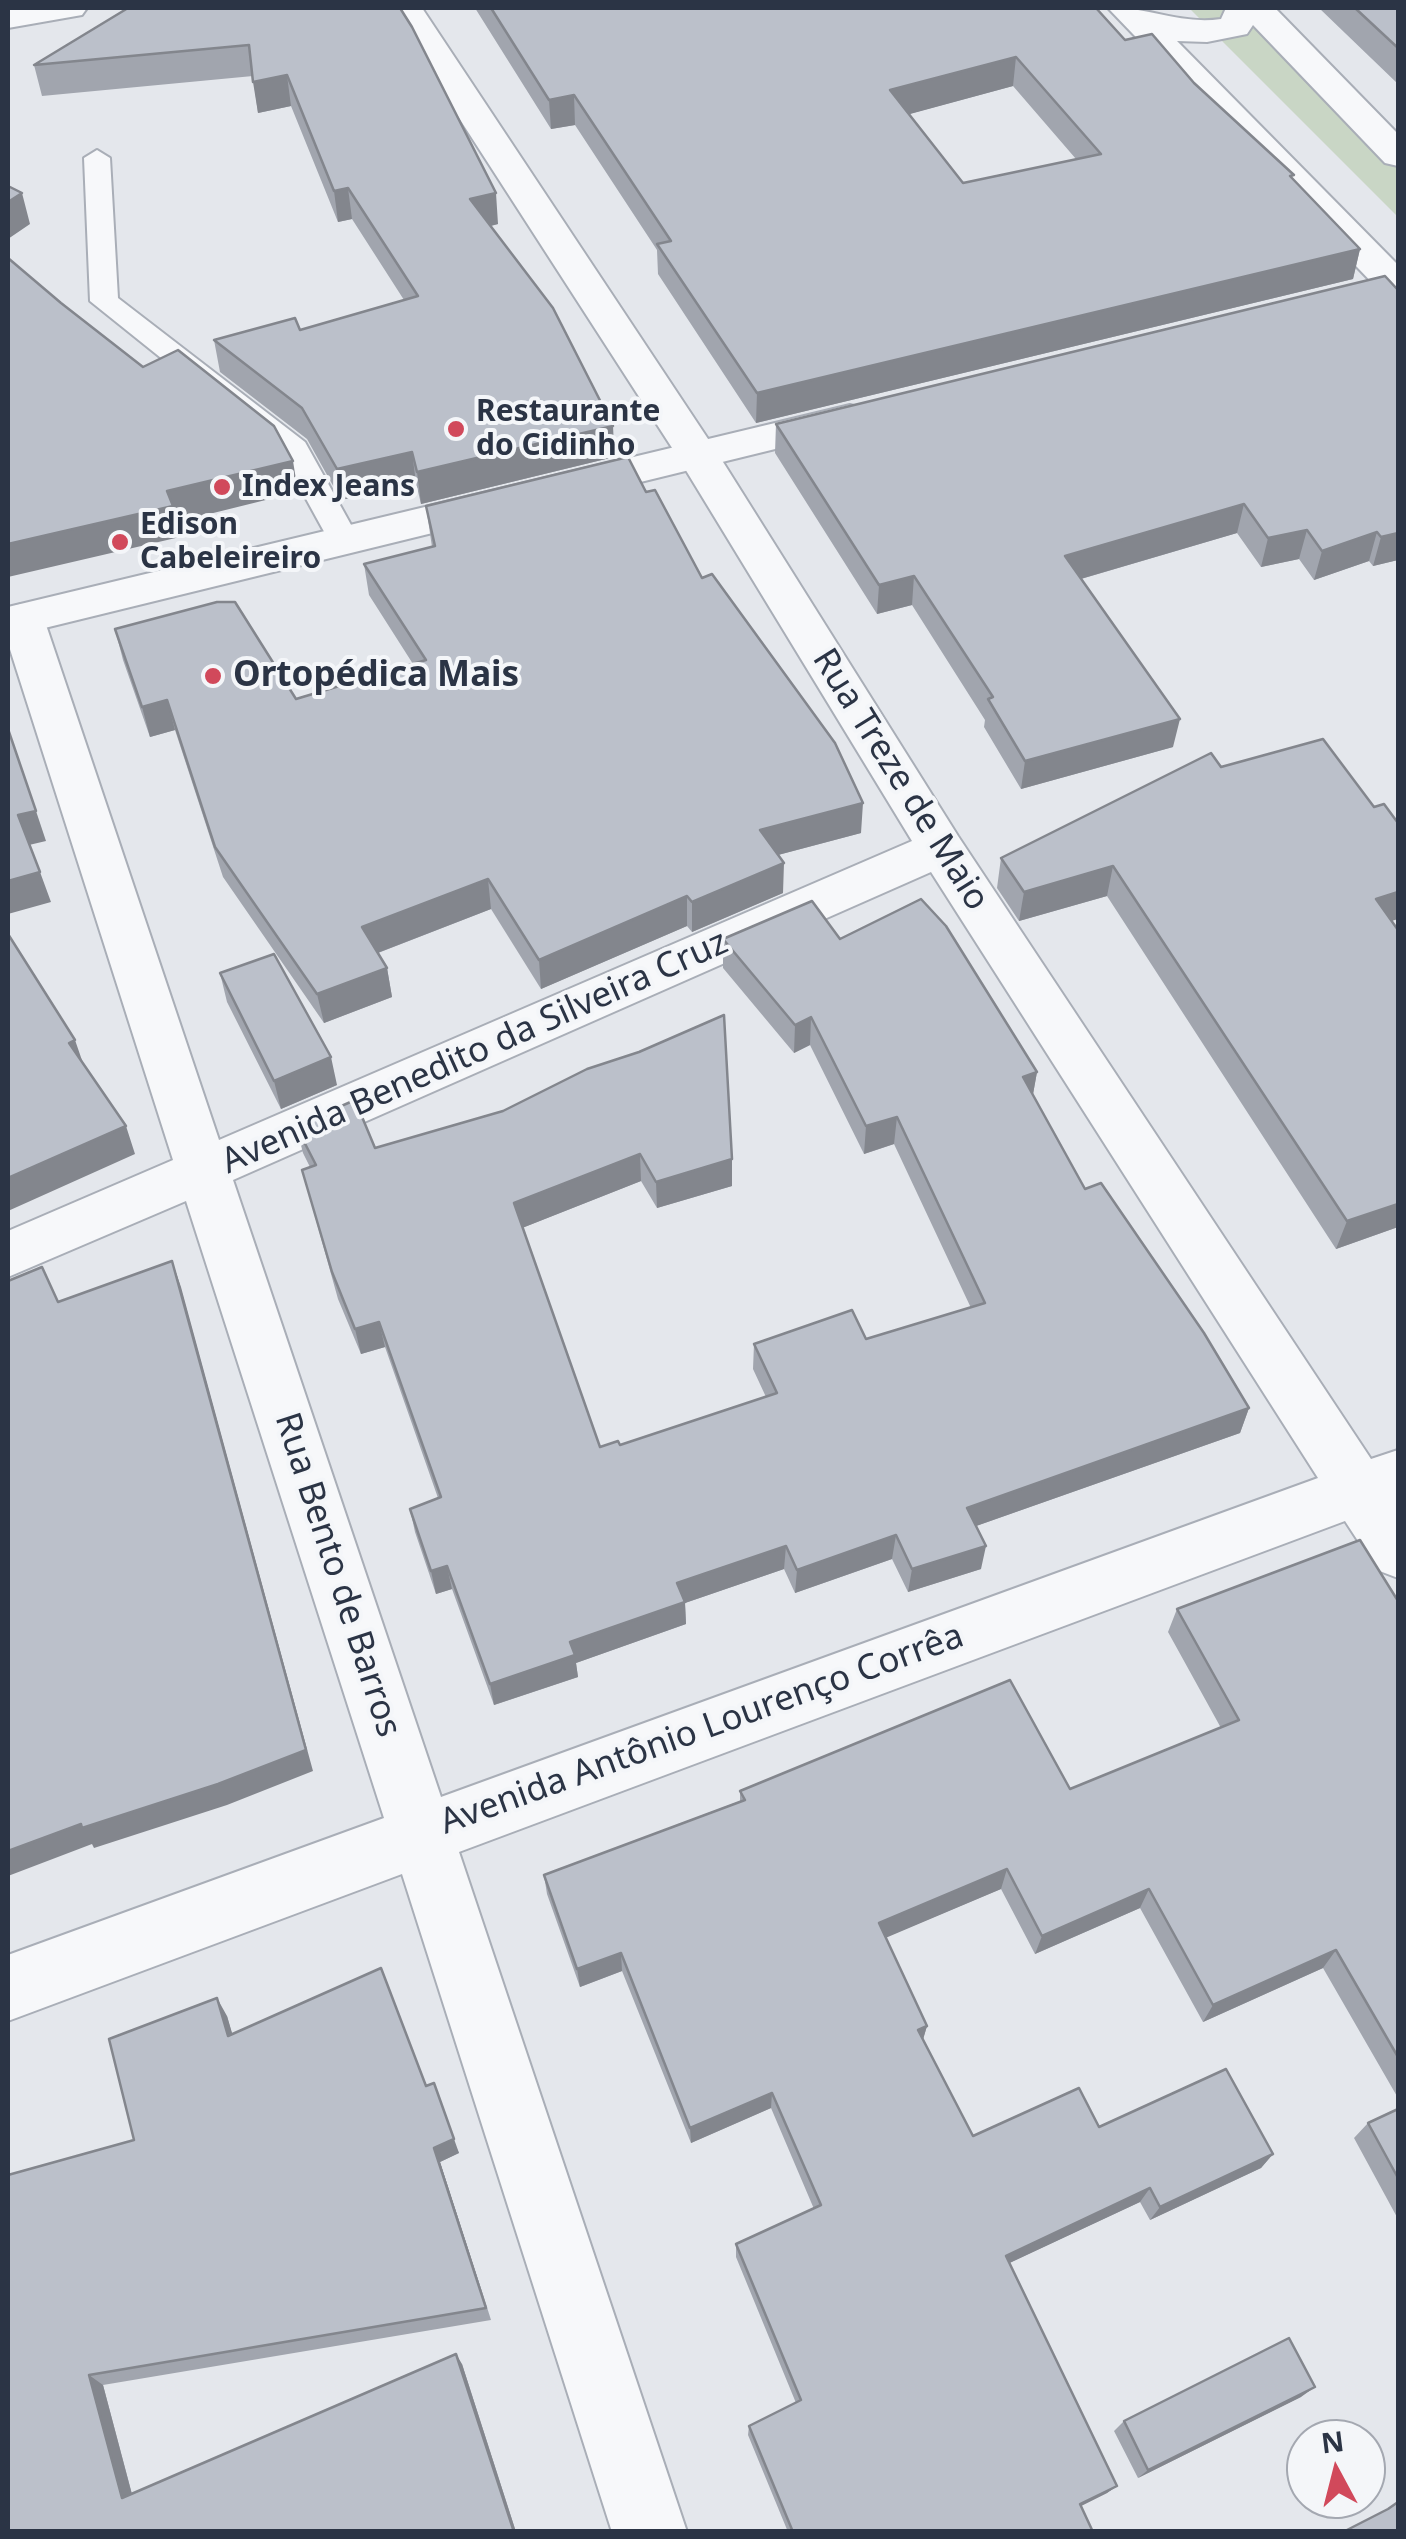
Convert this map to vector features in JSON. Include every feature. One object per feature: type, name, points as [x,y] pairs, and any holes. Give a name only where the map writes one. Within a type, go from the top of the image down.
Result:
[{"type":"street","points":[[8,18],[70,8]]},
{"type":"street","name":"Rua Treze de Maio","points":[[406,8],[697,454],[941,848],[1378,1482],[1398,1551]]},
{"type":"street","points":[[1131,10],[1168,30],[1202,35],[1235,27],[1244,8]]},
{"type":"street","points":[[1256,8],[1398,155]]},
{"type":"street","points":[[1131,10],[1384,288]]},
{"type":"street","points":[[15,621],[886,410]]},
{"type":"street","name":"Rua Bento de Barros","points":[[15,621],[204,1172],[650,2532]]},
{"type":"street","name":"Avenida Benedito da Silveira Cruz","points":[[8,1255],[941,848]]},
{"type":"street","name":"Avenida Antônio Lourenço Corrêa","points":[[8,1988],[1378,1482]]},
{"type":"lane","points":[[97,158],[104,301],[294,449],[344,541]]},
{"type":"green space","points":[[1189,8],[1266,8],[1398,147],[1398,217]]},
{"type":"building","points":[[128,8],[400,8],[496,193],[470,199],[553,308],[613,426],[417,472],[412,452],[337,469],[302,408],[214,340],[295,318],[300,330],[418,296],[348,188],[334,191],[287,75],[253,82],[249,45],[34,65]]},
{"type":"building","points":[[491,8],[1096,8],[1125,40],[1152,34],[1194,83],[1294,175],[1290,176],[1360,249],[757,393],[657,244],[671,241],[574,95],[549,100]],"holes":[[[1016,57],[1101,154],[963,183],[890,90]]]},
{"type":"building","points":[[1355,8],[1398,8],[1398,48]]},
{"type":"building","points":[[8,186],[22,193],[8,202]]},
{"type":"building","points":[[8,258],[143,367],[178,350],[274,426],[293,461],[167,491],[173,506],[8,544]]},
{"type":"building","points":[[1385,276],[1398,290],[1398,533],[1381,537],[1377,532],[1322,551],[1307,530],[1268,538],[1244,504],[1065,556],[1180,719],[1025,761],[988,699],[993,697],[914,576],[879,585],[776,424]]},
{"type":"building","points":[[628,457],[646,492],[655,490],[702,578],[712,574],[835,743],[863,803],[760,830],[784,863],[692,902],[687,896],[539,960],[488,879],[362,927],[387,968],[317,994],[215,847],[167,700],[142,707],[115,629],[217,602],[235,602],[296,699],[426,660],[364,564],[435,546],[426,506]]},
{"type":"building","points":[[8,729],[36,811],[18,815],[40,872],[8,881]]},
{"type":"building","points":[[1323,739],[1374,807],[1384,804],[1398,823],[1398,892],[1376,899],[1398,930],[1398,1204],[1347,1221],[1113,866],[1024,892],[1001,858],[1211,753],[1221,767]]},
{"type":"building","points":[[921,899],[946,926],[1037,1072],[1023,1077],[1085,1189],[1101,1183],[1204,1333],[1249,1408],[967,1508],[986,1546],[912,1569],[896,1535],[797,1570],[786,1546],[677,1583],[685,1602],[570,1642],[575,1655],[490,1684],[447,1566],[431,1571],[410,1509],[441,1497],[379,1322],[355,1329],[332,1272],[302,1170],[316,1165],[296,1126],[355,1100],[375,1148],[503,1111],[587,1069],[639,1052],[724,1015],[732,1159],[656,1182],[640,1154],[514,1203],[600,1447],[618,1441],[620,1445],[777,1393],[754,1344],[852,1310],[866,1339],[985,1303],[897,1117],[866,1126],[811,1017],[795,1025],[723,939],[812,901],[840,939]]},
{"type":"building","points":[[8,934],[75,1040],[69,1043],[126,1126],[8,1178]]},
{"type":"building","points":[[274,954],[331,1057],[274,1081],[220,973]]},
{"type":"building","points":[[172,1261],[306,1750],[218,1784],[82,1828],[81,1824],[8,1851],[8,1281],[42,1267],[58,1302]]},
{"type":"building","points":[[1360,1540],[1398,1601],[1398,2057],[1336,1950],[1213,2005],[1149,1889],[1042,1936],[1007,1869],[879,1923],[927,2026],[918,2030],[973,2136],[1079,2088],[1099,2127],[1226,2069],[1273,2154],[1160,2207],[1150,2188],[1006,2256],[1117,2486],[1080,2504],[1093,2532],[793,2532],[749,2426],[801,2400],[736,2244],[821,2205],[772,2093],[690,2128],[621,1953],[577,1969],[544,1875],[745,1800],[740,1791],[1010,1680],[1070,1789],[1239,1720],[1177,1609]]},
{"type":"building","points":[[381,1968],[426,2086],[434,2083],[454,2139],[434,2148],[486,2308],[89,2375],[122,2498],[456,2354],[514,2532],[8,2532],[8,2175],[134,2140],[109,2039],[217,1998],[228,2036]]},
{"type":"building","points":[[1398,2109],[1398,2178],[1368,2123]]},
{"type":"building","points":[[1289,2338],[1315,2387],[1148,2470],[1124,2421]]},
{"type":"building","points":[[1398,2502],[1398,2532],[1343,2532],[1368,2519],[1386,2519],[1388,2509]]},
{"type":"place","name":"Restaurante do Cidinho","points":[[456,429]]},
{"type":"place","name":"Index Jeans","points":[[222,487]]},
{"type":"place","name":"Edison Cabeleireiro","points":[[120,542]]},
{"type":"place","name":"Ortopédica Mais","points":[[213,676]]}]
